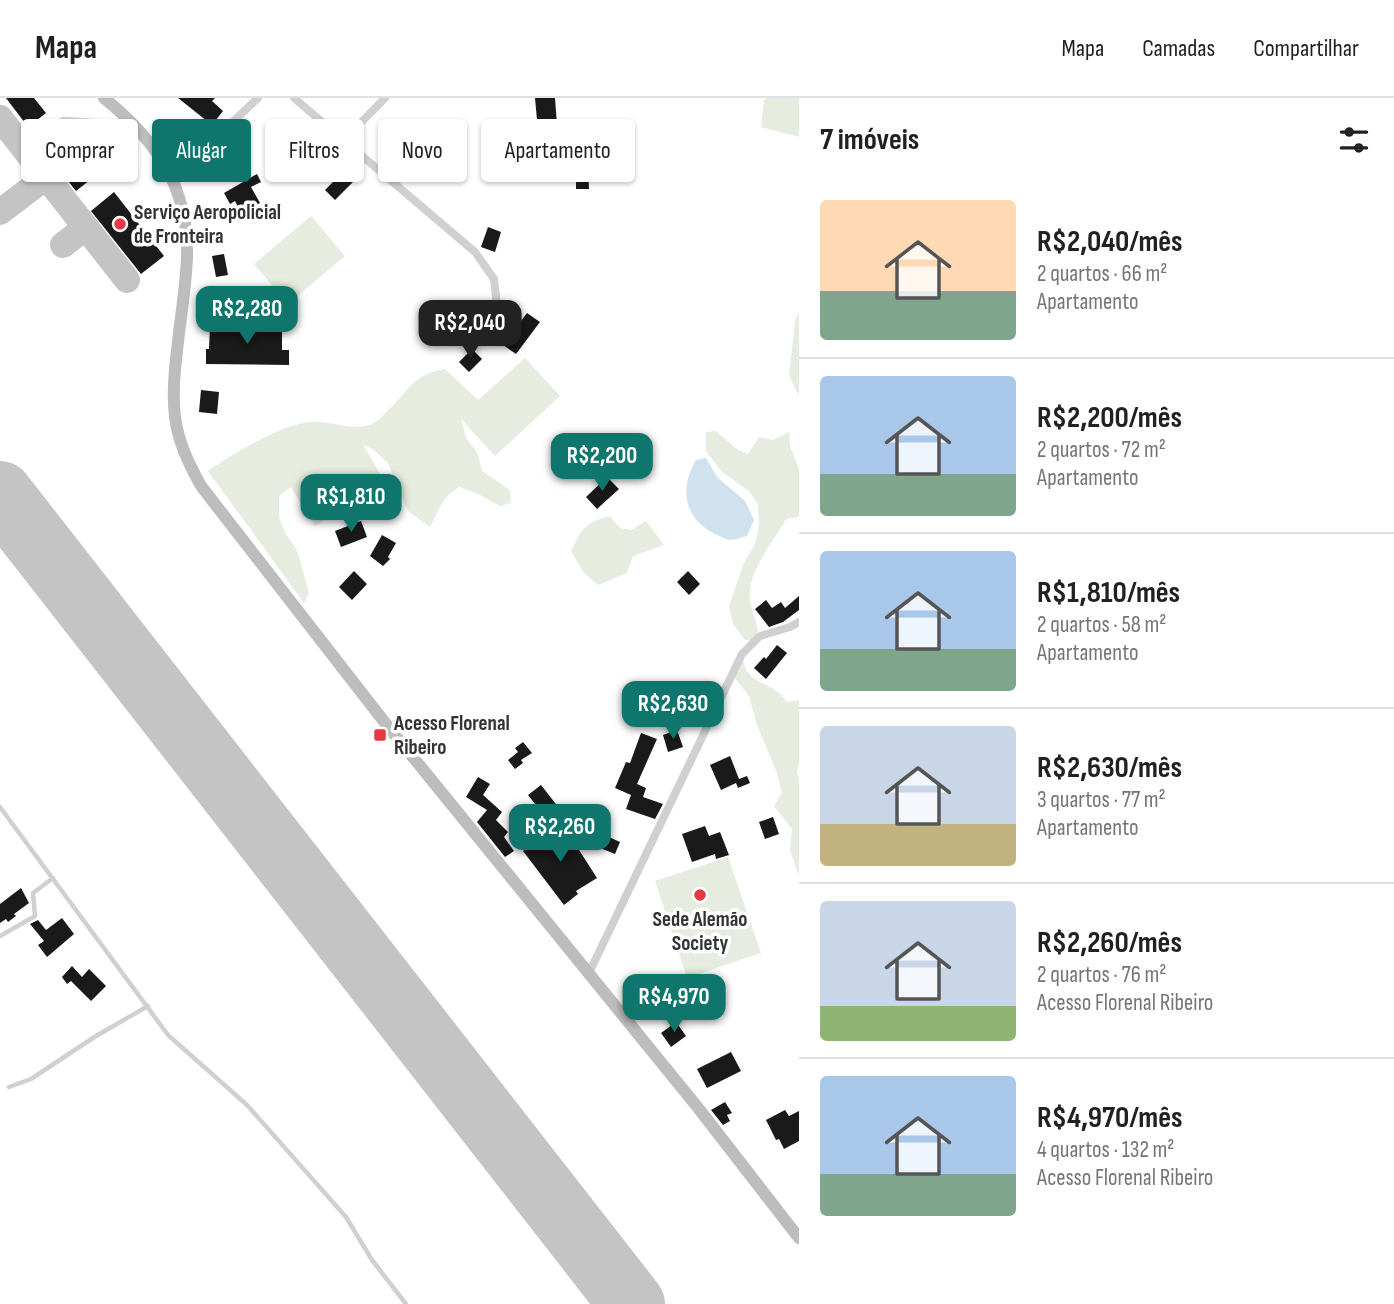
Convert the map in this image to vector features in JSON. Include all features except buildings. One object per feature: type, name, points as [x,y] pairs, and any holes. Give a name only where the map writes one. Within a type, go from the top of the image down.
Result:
[{"type":"street","points":[[104,98],[135,123],[152,146]]},
{"type":"street","points":[[235,119],[258,98]]},
{"type":"street","points":[[294,98],[320,119]]},
{"type":"street","points":[[364,119],[385,98]]},
{"type":"street","points":[[364,156],[475,252],[494,279],[498,315]]},
{"type":"street","points":[[173,182],[181,204],[187,245],[173,388],[175,418],[183,452],[201,486],[369,702],[799,1238]]},
{"type":"street","points":[[589,973],[742,654],[760,636],[799,622]]},
{"type":"lane","points":[[0,807],[168,1035],[247,1105],[346,1217],[372,1260],[406,1304]]},
{"type":"lane","points":[[0,936],[35,916],[33,893],[53,878]]},
{"type":"lane","points":[[9,1087],[31,1079],[148,1006]]},
{"type":"shaded area","points":[[799,98],[799,137],[761,127],[764,100]]},
{"type":"shaded area","points":[[311,216],[345,256],[288,304],[254,264]]},
{"type":"shaded area","points":[[799,312],[799,396],[789,376],[795,321]]},
{"type":"shaded area","points":[[525,358],[560,396],[495,456],[461,419],[466,438],[477,452],[482,471],[510,490],[511,503],[500,506],[459,487],[445,500],[430,527],[408,511],[388,463],[363,444],[385,483],[315,526],[291,487],[279,496],[279,517],[285,533],[297,550],[309,593],[304,603],[208,471],[257,441],[285,428],[310,422],[350,427],[374,423],[412,384],[434,371],[445,369],[478,400]]},
{"type":"shaded area","points":[[716,431],[738,450],[748,454],[759,437],[773,440],[789,432],[790,446],[799,469],[799,517],[786,519],[762,557],[750,589],[751,607],[758,631],[753,641],[745,640],[733,624],[729,606],[744,563],[756,542],[758,504],[749,491],[722,472],[706,451],[706,432]]},
{"type":"shaded area","points":[[610,516],[620,528],[631,530],[646,521],[664,545],[633,556],[627,573],[598,585],[583,572],[571,551],[585,528]]},
{"type":"shaded area","points":[[742,654],[751,676],[777,691],[787,702],[799,700],[799,876],[790,850],[792,829],[774,806],[782,793],[777,773],[757,725],[749,696],[731,673]]},
{"type":"shaded area","points":[[728,857],[761,953],[687,978],[655,881]]},
{"type":"water","points":[[706,458],[717,477],[745,501],[754,520],[747,536],[731,540],[723,538],[705,528],[691,511],[686,492],[687,481],[696,460]]},
{"type":"taxiway","points":[[0,118],[127,280]]},
{"type":"taxiway","points":[[0,212],[40,182]]},
{"type":"taxiway","points":[[63,245],[86,227]]},
{"type":"taxiway","points":[[615,1282],[623,1304]]},
{"type":"runway","points":[[0,494],[632,1304]]},
{"type":"place","name":"Serviço Aeropolicial de Fronteira","points":[[120,224]]},
{"type":"place","name":"Acesso Florenal Ribeiro","points":[[380,735]]},
{"type":"place","name":"Sede Alemão Society","points":[[700,895]]}]
